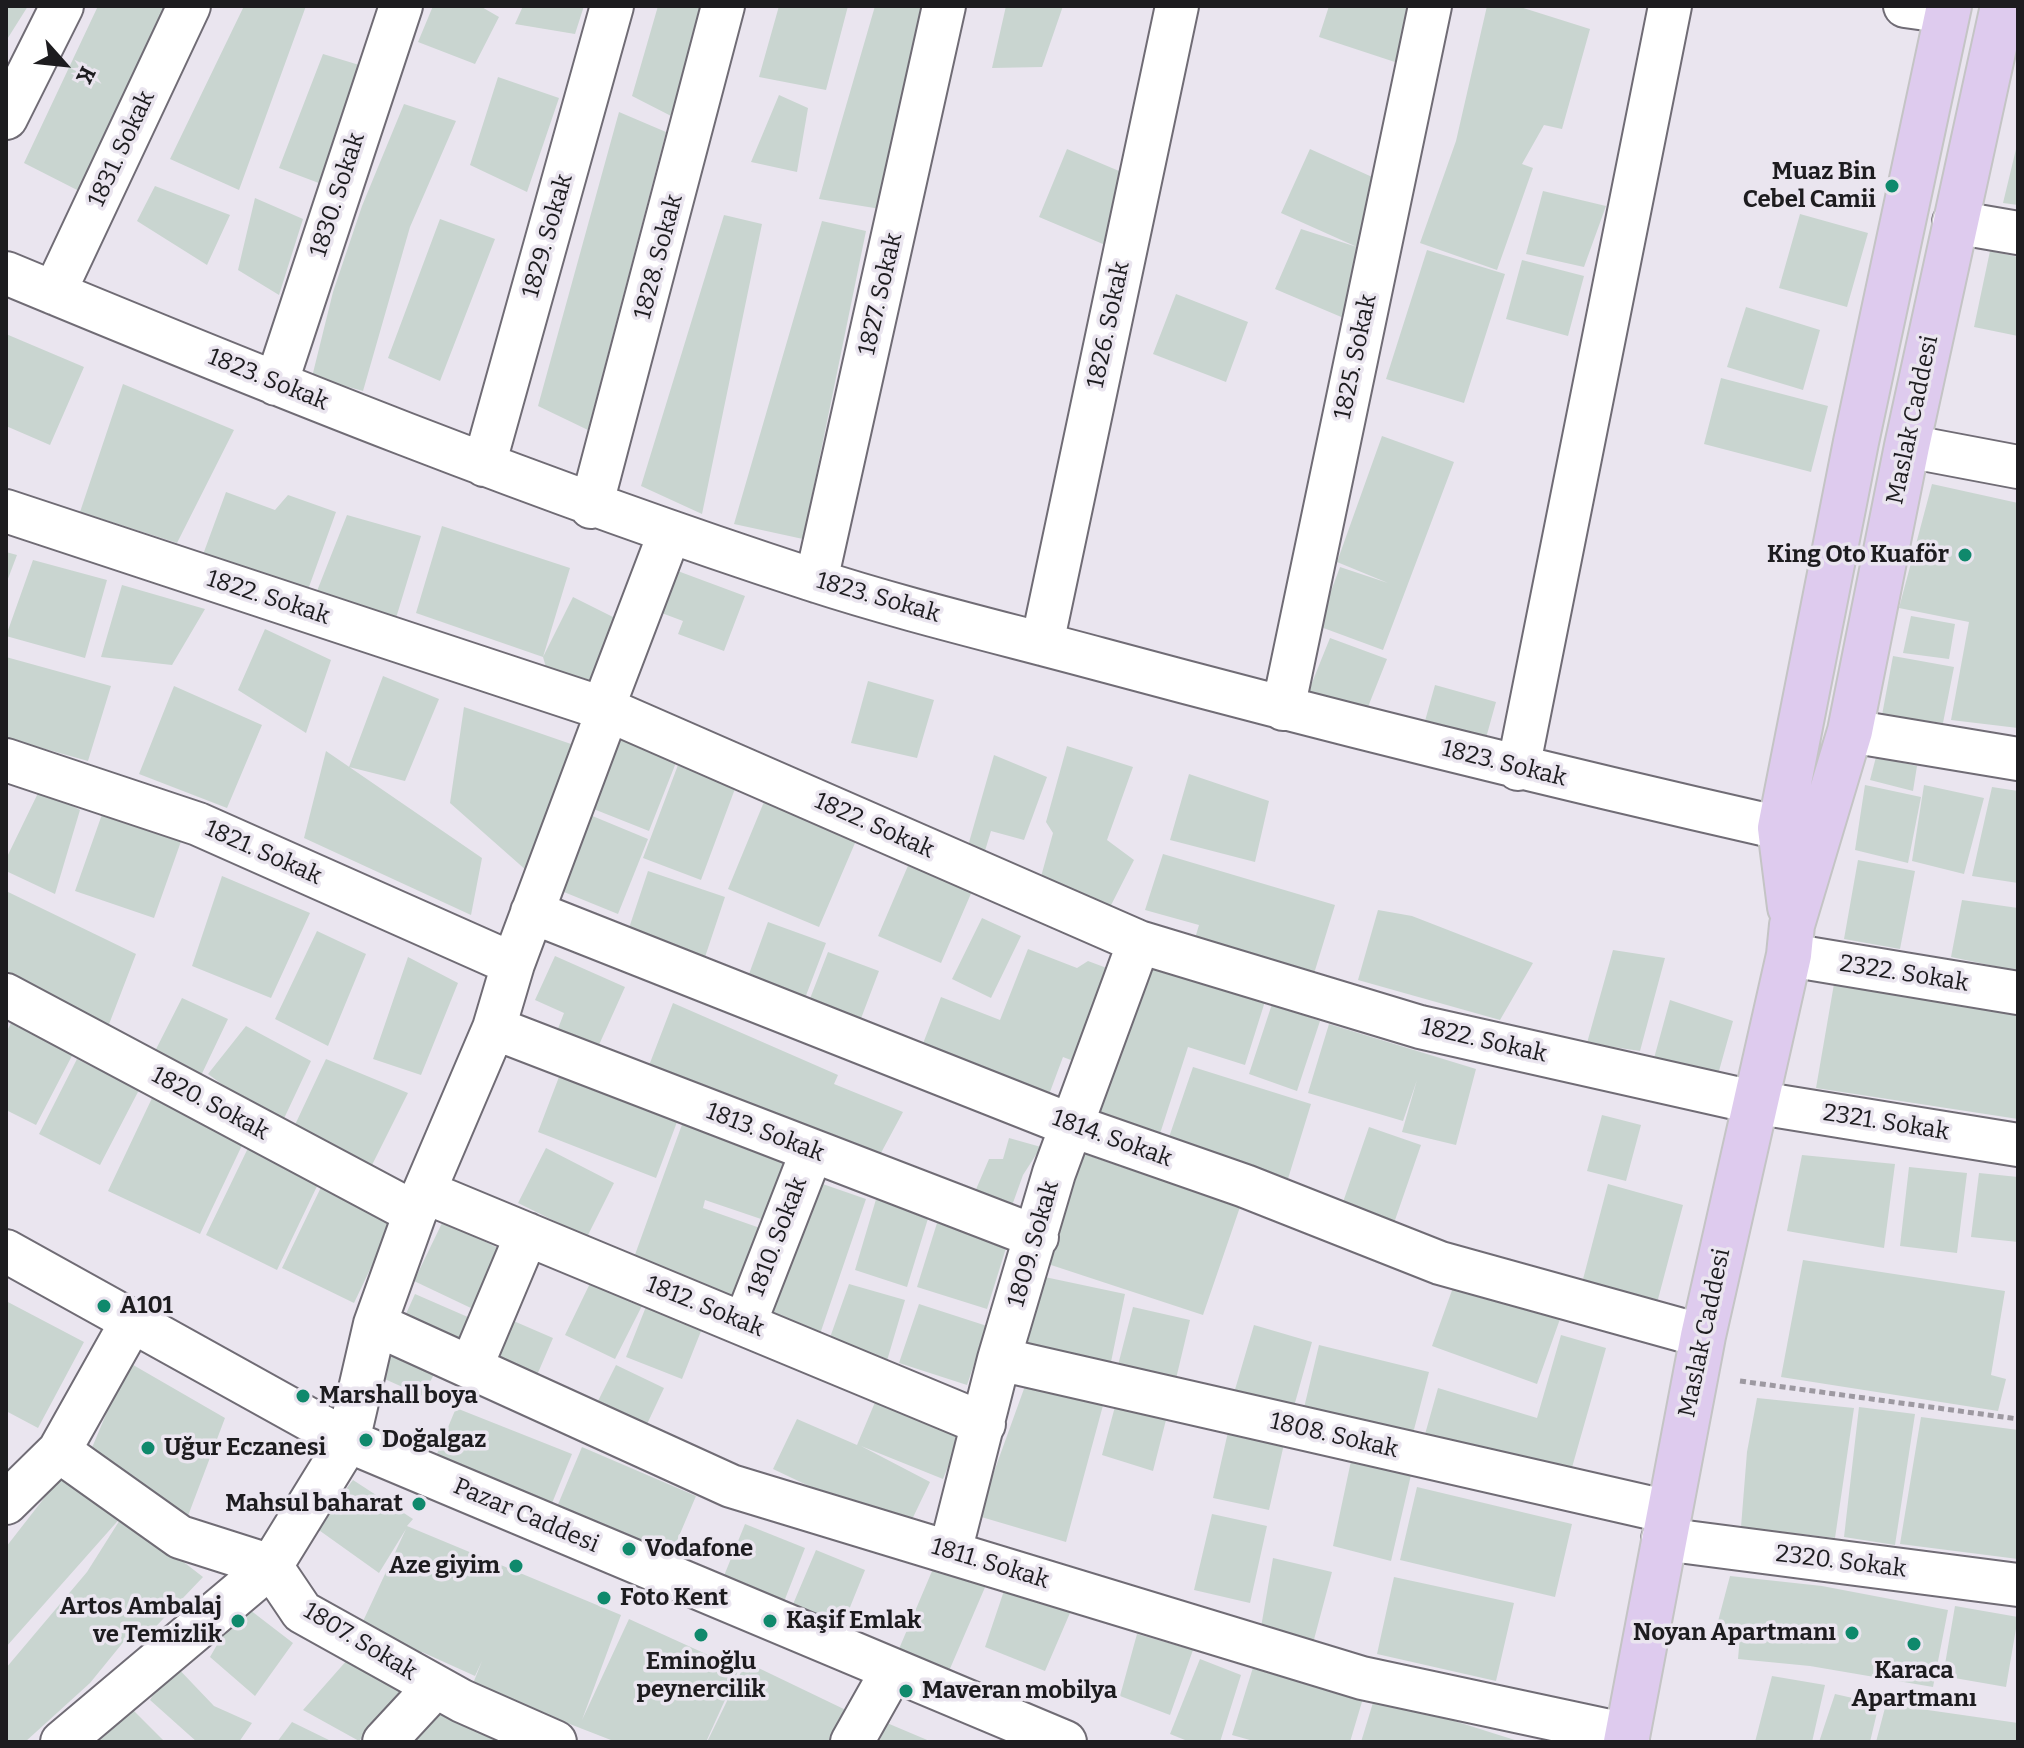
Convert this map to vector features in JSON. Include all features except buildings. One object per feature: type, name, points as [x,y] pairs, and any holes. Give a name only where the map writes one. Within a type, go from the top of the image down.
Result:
[{"type":"main road","name":"Maslak Caddesi","points":[[1791,940],[1780,828],[1856,442],[1948,9]]},
{"type":"main road","name":"Maslak Caddesi","points":[[1627,1738],[1699,1356],[1753,1102],[1791,940],[1850,731],[1954,222],[2007,14]]},
{"type":"street","points":[[6,118],[62,6]]},
{"type":"street","name":"1831. Sokak","points":[[54,293],[189,6]]},
{"type":"street","name":"1830. Sokak","points":[[276,384],[401,6]]},
{"type":"street","name":"1829. Sokak","points":[[484,465],[612,6]]},
{"type":"street","name":"1828. Sokak","points":[[591,507],[723,6]]},
{"type":"street","name":"1827. Sokak","points":[[816,581],[944,6]]},
{"type":"street","name":"1826. Sokak","points":[[1042,644],[1177,6]]},
{"type":"street","name":"1825. Sokak","points":[[1283,709],[1430,6]]},
{"type":"street","points":[[1518,769],[1670,6]]},
{"type":"street","points":[[1905,6],[1948,9]]},
{"type":"street","points":[[1954,222],[2018,233]]},
{"type":"street","name":"1823. Sokak","points":[[6,273],[276,384],[591,507],[816,581],[1283,709],[1518,769],[1780,828]]},
{"type":"street","points":[[1907,446],[2018,467]]},
{"type":"street","name":"1822. Sokak","points":[[6,511],[608,710],[1139,942],[1420,1027],[1753,1102]]},
{"type":"street","points":[[62,1742],[271,1566],[348,1441],[375,1324],[420,1202],[494,1028],[513,964],[608,710],[609,692],[670,532]]},
{"type":"street","points":[[1850,731],[2018,759]]},
{"type":"street","name":"1821. Sokak","points":[[6,760],[198,824],[513,964]]},
{"type":"street","name":"1814. Sokak","points":[[532,912],[1073,1126],[1245,1186],[1440,1263],[1699,1356]]},
{"type":"street","name":"2322. Sokak","points":[[1791,940],[2018,993]]},
{"type":"street","name":"1809. Sokak","points":[[950,1552],[999,1359],[1054,1173],[1139,942]]},
{"type":"street","name":"1820. Sokak","points":[[6,995],[420,1202]]},
{"type":"street","name":"1813. Sokak","points":[[494,1028],[1037,1237]]},
{"type":"street","name":"2321. Sokak","points":[[1753,1102],[2018,1145]]},
{"type":"street","name":"1810. Sokak","points":[[745,1323],[812,1151]]},
{"type":"street","name":"1812. Sokak","points":[[420,1202],[527,1234],[984,1424]]},
{"type":"street","points":[[471,1367],[527,1234]]},
{"type":"street","name":"Pazar Caddesi","points":[[6,1251],[348,1441],[1065,1742]]},
{"type":"street","points":[[6,1503],[59,1451],[132,1321]]},
{"type":"street","name":"1811. Sokak","points":[[375,1324],[731,1486],[1362,1678],[1627,1738]]},
{"type":"street","name":"1808. Sokak","points":[[999,1359],[1666,1526]]},
{"type":"street","points":[[59,1451],[180,1537],[271,1566]]},
{"type":"street","name":"2320. Sokak","points":[[1666,1526],[2018,1585]]},
{"type":"street","name":"1807. Sokak","points":[[271,1566],[302,1612],[435,1687],[555,1742]]},
{"type":"street","points":[[852,1742],[892,1671]]},
{"type":"street","points":[[384,1742],[435,1687]]},
{"type":"path","points":[[1699,1356],[2018,1419]]},
{"type":"place","name":"Muaz Bin Cebel Camii","points":[[1892,186]]},
{"type":"place","name":"King Oto Kuaför","points":[[1965,555]]},
{"type":"place","name":"A101","points":[[104,1306]]},
{"type":"place","name":"Marshall boya","points":[[303,1396]]},
{"type":"place","name":"Doğalgaz","points":[[366,1440]]},
{"type":"place","name":"Uğur Eczanesi","points":[[148,1448]]},
{"type":"place","name":"Mahsul baharat","points":[[419,1504]]},
{"type":"place","name":"Vodafone","points":[[629,1549]]},
{"type":"place","name":"Aze giyim","points":[[516,1566]]},
{"type":"place","name":"Foto Kent","points":[[604,1598]]},
{"type":"place","name":"Artos Ambalaj ve Temizlik","points":[[238,1621]]},
{"type":"place","name":"Kaşif Emlak","points":[[770,1621]]},
{"type":"place","name":"Noyan Apartmanı","points":[[1852,1633]]},
{"type":"place","name":"Eminoğlu peynercilik","points":[[701,1635]]},
{"type":"place","name":"Karaca Apartmanı","points":[[1914,1644]]},
{"type":"place","name":"Maveran mobilya","points":[[906,1691]]}]
